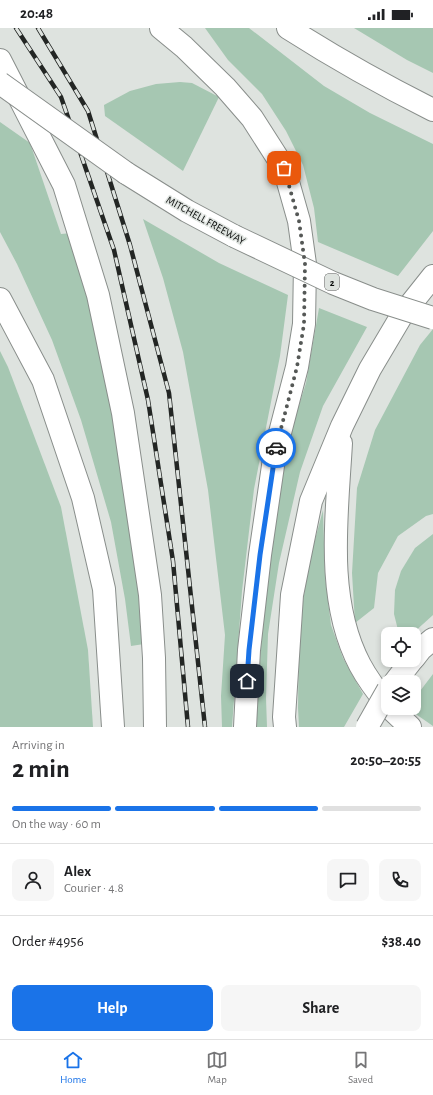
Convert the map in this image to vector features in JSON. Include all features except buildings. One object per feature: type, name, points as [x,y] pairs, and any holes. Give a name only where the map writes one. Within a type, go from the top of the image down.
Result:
[{"type":"highway","points":[[161,28],[184,47],[226,87],[252,118],[284,168],[299,221],[305,264],[304,324],[297,367],[275,452],[260,555],[249,650],[245,727]]},
{"type":"highway","points":[[288,28],[328,54],[433,110]]},
{"type":"highway","points":[[0,60],[64,185],[98,294],[123,413],[150,595],[154,658],[155,727]]},
{"type":"highway","name":"MITCHELL FREEWAY","points":[[0,83],[126,173],[187,211],[234,236],[333,283],[373,299],[433,318]]},
{"type":"highway","points":[[285,727],[284,717],[292,595],[311,502],[342,426],[370,369],[398,322],[433,276]]},
{"type":"highway","points":[[0,299],[43,380],[83,498],[104,589],[113,727]]},
{"type":"highway","points":[[342,426],[336,523],[336,558],[341,609],[350,642],[360,666],[381,696]]},
{"type":"highway","points":[[421,650],[433,639]]},
{"type":"highway","points":[[400,675],[407,667]]},
{"type":"highway","points":[[367,727],[381,702]]},
{"type":"highway","points":[[397,715],[410,727]]},
{"type":"green space","points":[[205,28],[249,28],[324,86],[370,113],[433,144],[433,231],[398,276],[318,242],[314,208],[303,165],[286,131],[262,94],[228,60]]},
{"type":"green space","points":[[354,28],[433,28],[433,73],[407,60]]},
{"type":"green space","points":[[180,82],[192,83],[219,97],[183,171],[105,116],[104,105],[130,91],[156,84]]},
{"type":"green space","points":[[0,122],[30,143],[61,234],[72,233],[114,404],[136,546],[144,644],[131,646],[125,599],[111,522],[81,420],[52,340],[17,264],[0,232]]},
{"type":"green space","points":[[143,219],[219,263],[288,295],[280,356],[254,489],[242,591],[232,727],[222,727],[221,696],[225,635],[208,490],[183,352],[163,278]]},
{"type":"green space","points":[[319,308],[367,327],[323,406],[300,472],[279,563],[268,634],[266,698],[267,727],[256,727],[262,631],[278,495],[293,424],[306,383]]},
{"type":"green space","points":[[433,329],[433,514],[426,516],[398,536],[378,573],[374,608],[355,623],[352,573],[357,488],[375,430],[420,345]]},
{"type":"green space","points":[[0,351],[8,367],[61,507],[88,650],[93,727],[0,727]]},
{"type":"green space","points":[[323,510],[325,576],[331,625],[343,658],[363,694],[344,727],[299,727],[299,626],[310,558]]},
{"type":"green space","points":[[433,534],[433,615],[420,627],[397,627],[394,614],[395,590],[401,571],[415,548]]},
{"type":"green space","points":[[433,674],[433,726],[417,715],[421,715],[421,690]]},
{"type":"railway","points":[[16,28],[61,97],[114,250],[148,400],[173,561],[188,727]]},
{"type":"railway","points":[[38,28],[88,111],[130,245],[169,393],[205,727]]},
{"type":"way so far","points":[[276,448],[297,367],[304,324],[305,264],[299,221],[284,168]]},
{"type":"route","points":[[247,681],[260,555],[276,448]]}]
